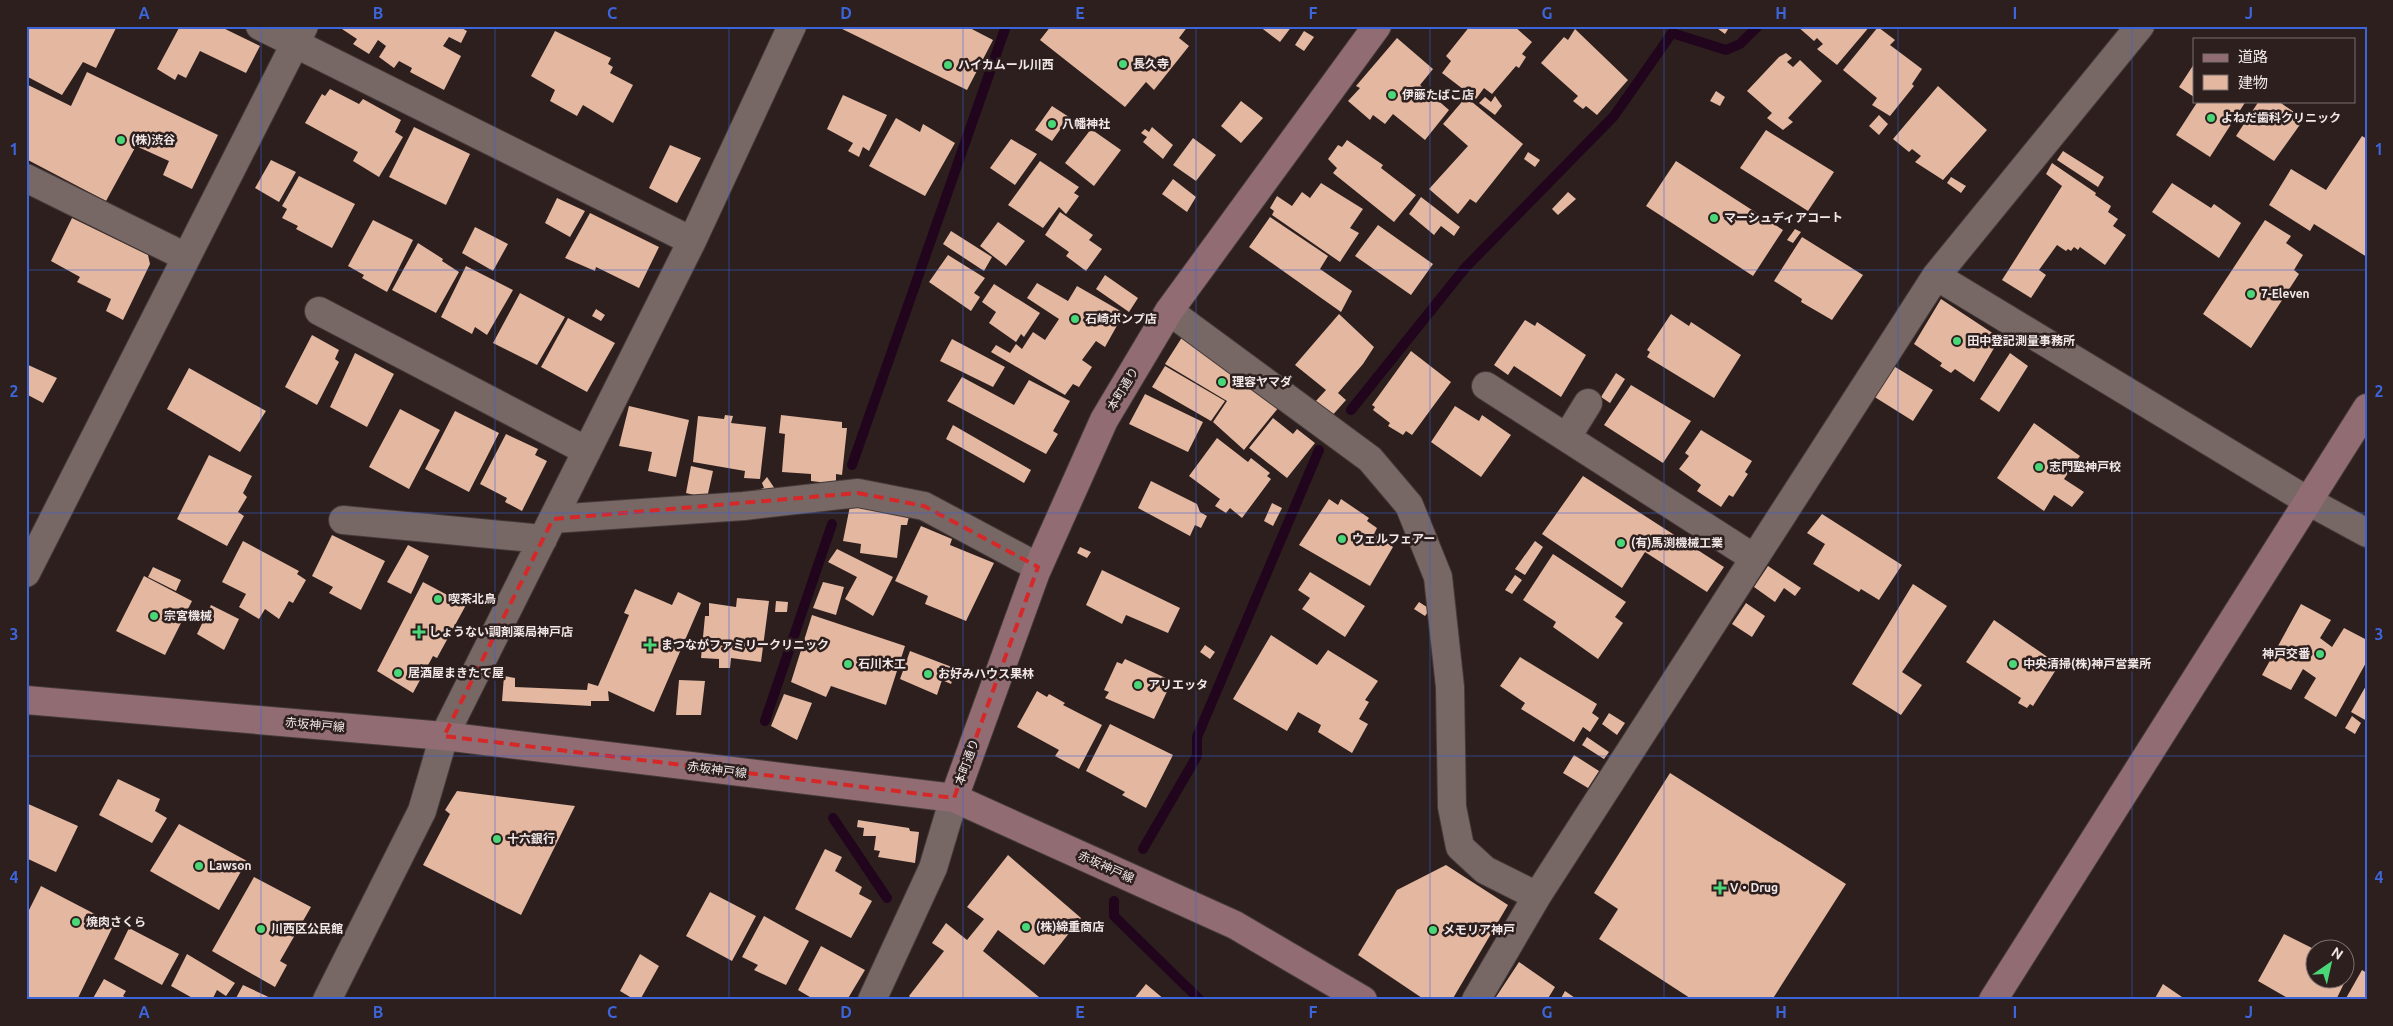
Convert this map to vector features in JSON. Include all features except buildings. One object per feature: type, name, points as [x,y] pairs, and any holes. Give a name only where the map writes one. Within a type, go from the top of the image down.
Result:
[{"type":"street","points":[[260,26],[299,35],[692,241]]},
{"type":"street","name":"本町通り","points":[[954,798],[1038,566],[1104,420],[1169,311],[1377,26]]},
{"type":"street","points":[[1476,1000],[1537,896],[1936,276],[2140,26]]},
{"type":"street","points":[[327,1000],[422,810],[444,736],[692,241],[785,29]]},
{"type":"street","points":[[26,573],[299,35]]},
{"type":"street","points":[[26,178],[186,257]]},
{"type":"street","points":[[1936,276],[2308,500],[2367,533]]},
{"type":"street","points":[[319,311],[587,450]]},
{"type":"street","points":[[1169,311],[1370,459],[1409,505],[1438,576],[1450,687],[1452,807],[1460,847],[1485,870],[1537,896]]},
{"type":"street","points":[[1486,386],[1754,558]]},
{"type":"street","points":[[1567,437],[1588,403]]},
{"type":"street","points":[[1993,1000],[2367,408]]},
{"type":"street","points":[[342,520],[548,529],[858,493],[924,506],[1038,566]]},
{"type":"street","name":"赤坂神戸線","points":[[26,700],[444,736],[954,798],[1235,925],[1363,1000]]},
{"type":"street","points":[[872,1000],[933,868],[954,798]]},
{"type":"highlighted area","points":[[858,493],[924,506],[1038,567],[954,798],[444,736],[553,519]]},
{"type":"waterway","points":[[852,465],[1006,26]]},
{"type":"waterway","points":[[1351,410],[1465,268],[1614,116],[1672,33],[1726,50],[1740,44],[1758,26]]},
{"type":"waterway","points":[[1143,849],[1197,756],[1197,737],[1319,450]]},
{"type":"waterway","points":[[765,721],[832,524]]},
{"type":"waterway","points":[[833,818],[887,898]]},
{"type":"waterway","points":[[1114,901],[1114,916],[1200,1000]]},
{"type":"place","name":"長久寺","points":[[1123,64]]},
{"type":"place","name":"ハイカムール川西","points":[[948,65]]},
{"type":"place","name":"伊藤たばこ店","points":[[1392,95]]},
{"type":"place","name":"よねだ歯科クリニック","points":[[2211,118]]},
{"type":"place","name":"八幡神社","points":[[1052,124]]},
{"type":"place","name":"(株)渋谷","points":[[121,140]]},
{"type":"place","name":"マーシュディアコート","points":[[1714,218]]},
{"type":"place","name":"7-Eleven","points":[[2251,294]]},
{"type":"place","name":"石崎ポンプ店","points":[[1075,319]]},
{"type":"place","name":"田中登記測量事務所","points":[[1957,341]]},
{"type":"place","name":"理容ヤマダ","points":[[1222,382]]},
{"type":"place","name":"志門塾神戸校","points":[[2039,467]]},
{"type":"place","name":"ウェルフェアー","points":[[1342,539]]},
{"type":"place","name":"(有)馬渕機械工業","points":[[1621,543]]},
{"type":"place","name":"喫茶北鳥","points":[[438,599]]},
{"type":"place","name":"宗宮機械","points":[[154,616]]},
{"type":"place","name":"しょうない調剤薬局神戸店","points":[[419,632]]},
{"type":"place","name":"まつながファミリークリニック","points":[[650,645]]},
{"type":"place","name":"神戸交番","points":[[2320,654]]},
{"type":"place","name":"石川木工","points":[[848,664]]},
{"type":"place","name":"中央清掃(株)神戸営業所","points":[[2013,664]]},
{"type":"place","name":"居酒屋まきたて屋","points":[[398,673]]},
{"type":"place","name":"お好みハウス果林","points":[[928,674]]},
{"type":"place","name":"アリエッタ","points":[[1138,685]]},
{"type":"place","name":"十六銀行","points":[[497,839]]},
{"type":"place","name":"Lawson","points":[[199,866]]},
{"type":"place","name":"V・Drug","points":[[1720,888]]},
{"type":"place","name":"焼肉さくら","points":[[76,922]]},
{"type":"place","name":"(株)綿重商店","points":[[1026,927]]},
{"type":"place","name":"川西区公民館","points":[[261,929]]},
{"type":"place","name":"メモリア神戸","points":[[1433,930]]}]
